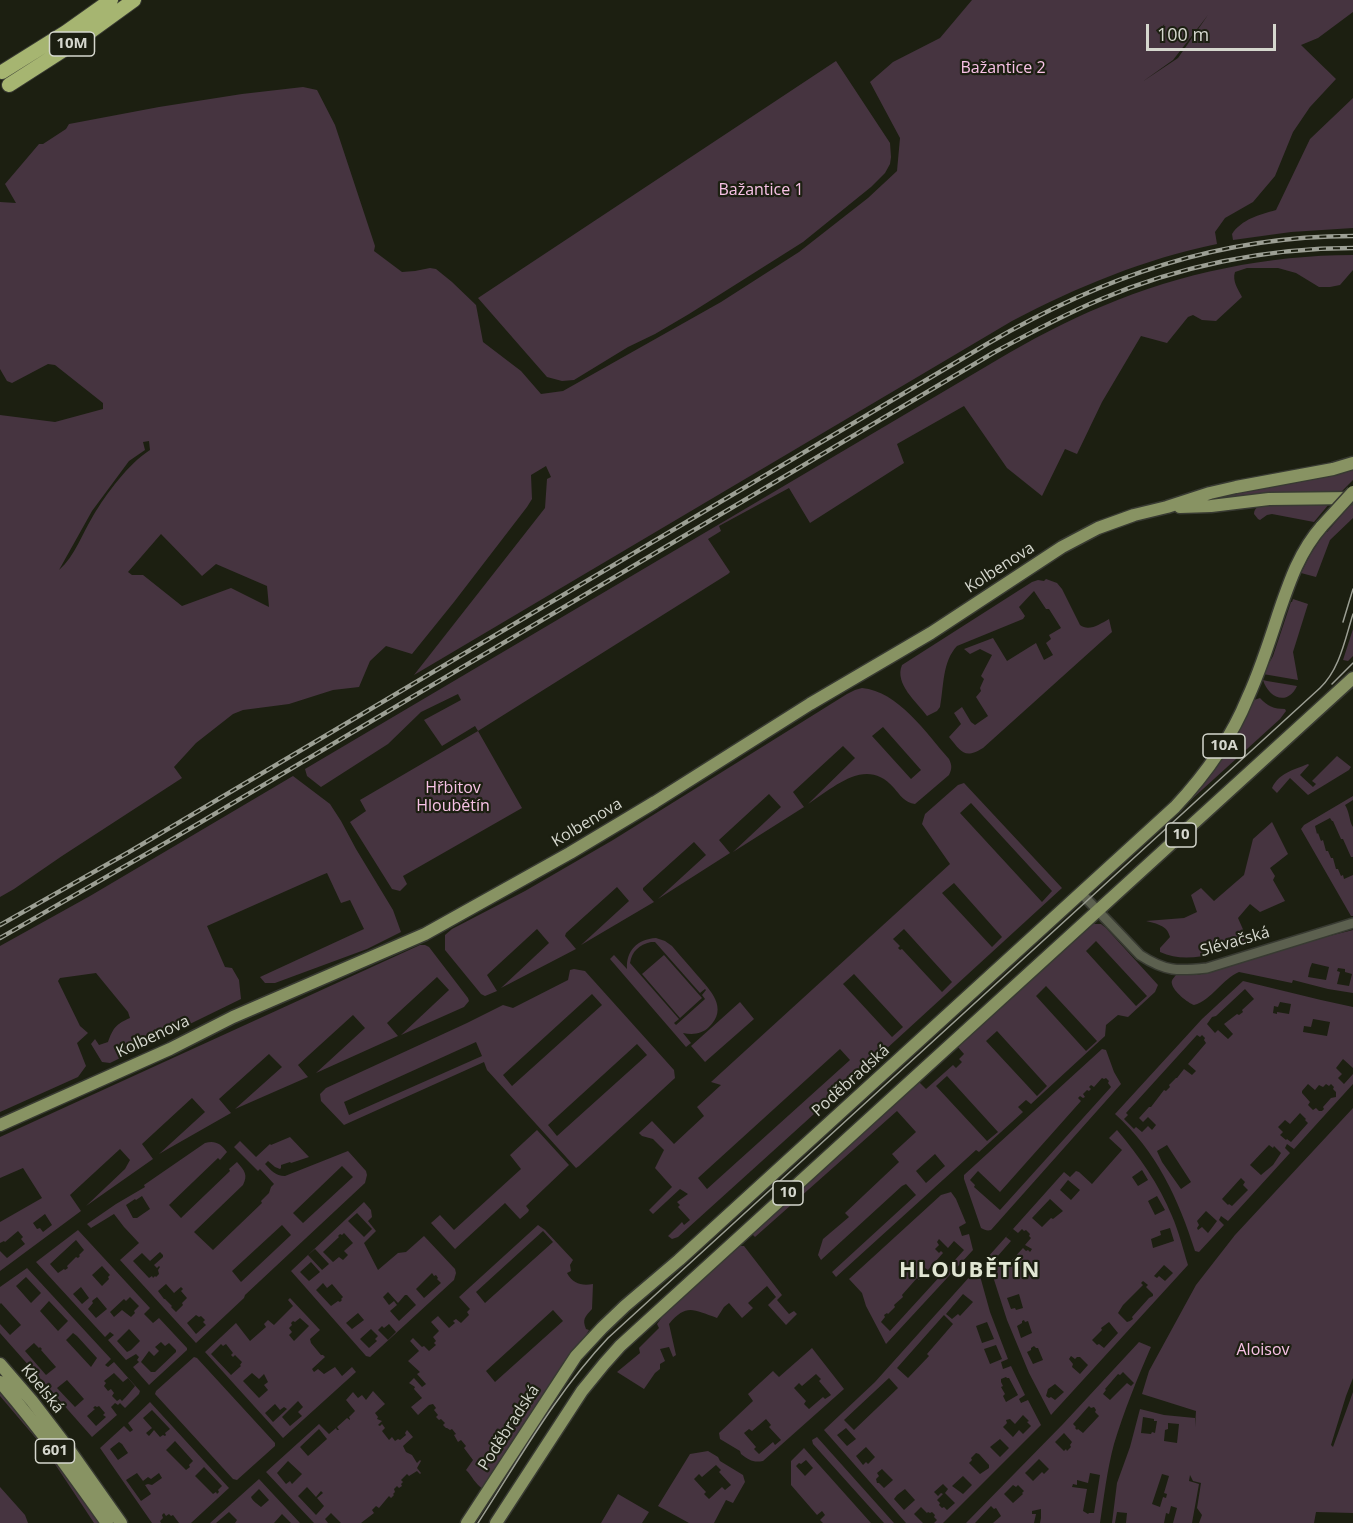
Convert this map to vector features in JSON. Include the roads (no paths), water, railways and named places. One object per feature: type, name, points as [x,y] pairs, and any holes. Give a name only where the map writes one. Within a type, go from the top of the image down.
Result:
[{"type":"highway","name":"10M","points":[[2,72],[66,32],[111,0]]},
{"type":"highway","name":"10M","points":[[9,86],[134,0]]},
{"type":"main road","points":[[1167,507],[1210,493],[1353,463]]},
{"type":"main road","name":"Poděbradská","points":[[467,1523],[572,1361],[602,1328],[1175,807],[1208,769],[1230,736],[1249,697],[1297,564],[1308,544],[1322,526],[1353,492]]},
{"type":"main road","points":[[1167,507],[1210,506],[1269,499],[1353,498]]},
{"type":"main road","name":"Kolbenova","points":[[0,1125],[170,1049],[211,1027],[273,999],[425,934],[564,857],[645,808],[810,704],[931,633],[1062,547],[1110,523],[1167,507]]},
{"type":"main road","name":"10","points":[[496,1523],[582,1391],[620,1346],[1353,678]]},
{"type":"main road","name":"Kbelská","points":[[0,1365],[32,1401],[68,1448],[121,1523]]},
{"type":"main road","name":"Kbelská","points":[[0,1382],[52,1447],[107,1523]]},
{"type":"street","name":"Slévačská","points":[[1081,893],[1140,955],[1166,969],[1207,968],[1353,923]]},
{"type":"tram line","points":[[1343,622],[1353,589]]},
{"type":"tram line","points":[[478,1523],[555,1404],[608,1338],[1320,688],[1337,663],[1353,614]]},
{"type":"tram line","points":[[1332,684],[1353,663]]},
{"type":"railway","points":[[0,925],[129,852],[1030,320],[1118,280],[1209,253],[1255,243],[1353,236]]},
{"type":"railway","points":[[0,938],[174,838],[993,353],[1046,325],[1129,288],[1191,269],[1256,255],[1353,248]]},
{"type":"district","name":"HLOUBĚTÍN","points":[[970,1271]]},
{"type":"park label","name":"Bažantice 2","points":[[1003,68]]},
{"type":"park label","name":"Bažantice 1","points":[[761,190]]},
{"type":"park label","name":"Hřbitov Hloubětín","points":[[453,797]]},
{"type":"park label","name":"Aloisov","points":[[1263,1350]]}]
